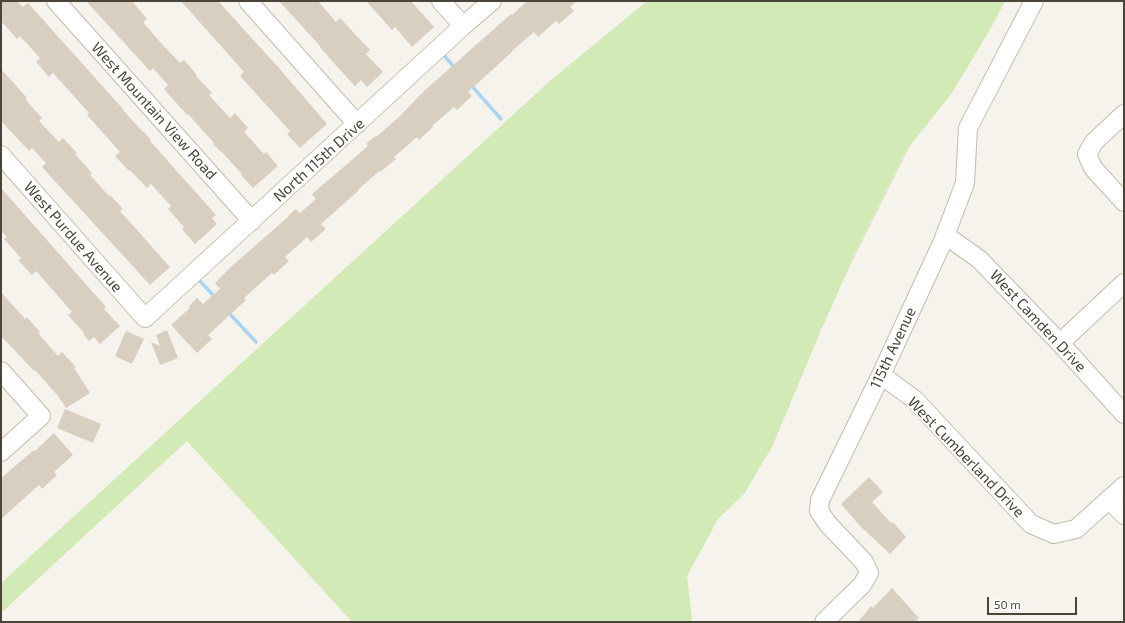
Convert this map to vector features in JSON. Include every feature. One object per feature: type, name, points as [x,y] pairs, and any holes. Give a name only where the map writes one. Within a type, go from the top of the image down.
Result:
[{"type":"street","name":"West Mountain View Road","points":[[56,1],[252,221]]},
{"type":"street","points":[[248,1],[358,124]]},
{"type":"street","points":[[441,1],[464,26]]},
{"type":"street","name":"North 115th Drive","points":[[145,318],[492,1]]},
{"type":"street","name":"115th Avenue","points":[[824,622],[862,585],[869,573],[864,562],[828,524],[819,511],[820,500],[881,375],[943,241],[965,183],[968,128],[1034,1]]},
{"type":"street","points":[[1124,114],[1094,142],[1087,154],[1093,168],[1124,202]]},
{"type":"street","name":"West Purdue Avenue","points":[[1,155],[145,318]]},
{"type":"street","name":"West Camden Drive","points":[[945,234],[979,259],[1060,343],[1124,414]]},
{"type":"street","points":[[1060,343],[1124,283]]},
{"type":"street","points":[[1,371],[41,416],[1,452]]},
{"type":"street","name":"West Cumberland Drive","points":[[881,375],[914,399],[1031,524],[1054,534],[1076,529],[1109,499]]},
{"type":"street","points":[[1124,486],[1109,499],[1124,515]]},
{"type":"green space","points":[[647,1],[1005,1],[995,21],[952,93],[909,147],[851,263],[772,447],[744,494],[718,519],[687,576],[692,618],[691,622],[352,622],[187,441],[1,613],[1,583],[551,80]]},
{"type":"building","points":[[1,1],[17,1],[23,7],[28,3],[216,215],[212,218],[217,224],[195,244],[182,229],[184,227],[168,209],[171,206],[151,184],[147,188],[115,156],[120,152],[87,115],[89,113],[53,73],[49,77],[36,62],[40,58],[20,36],[17,39],[1,21]]},
{"type":"building","points":[[86,1],[132,1],[147,19],[143,22],[160,42],[180,63],[184,60],[197,75],[196,76],[212,93],[209,95],[230,118],[235,113],[248,128],[244,132],[264,154],[266,152],[278,166],[253,188],[164,89],[168,85],[153,68],[150,71]]},
{"type":"building","points":[[181,1],[218,1],[279,68],[327,124],[300,148],[287,134],[290,131],[240,76],[244,72]]},
{"type":"building","points":[[279,1],[318,1],[336,22],[340,18],[370,50],[366,54],[383,72],[367,87],[361,80],[355,86]]},
{"type":"building","points":[[366,1],[411,1],[434,27],[412,47],[395,27],[392,30]]},
{"type":"building","points":[[527,1],[577,1],[570,7],[574,11],[559,24],[556,21],[538,37],[534,32],[468,92],[472,96],[457,110],[454,107],[432,126],[433,127],[419,140],[417,137],[394,157],[396,159],[380,172],[379,171],[321,224],[326,229],[311,242],[307,237],[285,257],[289,261],[274,275],[272,273],[244,298],[246,300],[208,335],[212,339],[197,353],[171,325],[190,308],[189,306],[197,298],[203,304],[220,289],[215,283],[233,265],[296,209],[300,213],[316,199],[312,194],[368,146],[366,144],[399,117],[424,91]]},
{"type":"building","points":[[1,69],[27,98],[25,99],[42,118],[39,121],[59,142],[63,138],[77,153],[75,154],[92,173],[90,175],[123,209],[120,211],[170,267],[150,285],[42,167],[46,163],[32,148],[29,151],[1,121]]},
{"type":"building","points":[[1,188],[106,307],[104,309],[120,326],[100,344],[94,337],[89,341],[68,315],[72,312],[36,271],[32,275],[18,260],[21,258],[4,239],[7,237],[1,231]]},
{"type":"building","points":[[1,292],[25,319],[27,317],[40,332],[38,333],[58,356],[62,352],[76,367],[74,368],[90,393],[66,408],[58,396],[35,370],[34,371],[1,336]]},
{"type":"building","points":[[167,330],[178,358],[160,365],[151,342],[160,346],[156,335]]},
{"type":"building","points":[[126,331],[144,339],[132,364],[115,356]]},
{"type":"building","points":[[65,409],[101,424],[93,443],[57,428]]},
{"type":"building","points":[[54,433],[73,455],[54,472],[57,475],[42,489],[39,485],[1,519],[1,478],[34,450],[35,451]]},
{"type":"building","points":[[869,477],[883,492],[872,502],[906,537],[890,554],[860,526],[841,504]]},
{"type":"building","points":[[892,588],[919,618],[915,622],[858,622],[871,606],[873,608]]},
{"type":"waterway","points":[[442,53],[455,68]]},
{"type":"waterway","points":[[470,84],[501,119]]},
{"type":"waterway","points":[[197,278],[216,298]]},
{"type":"waterway","points":[[228,312],[256,342]]}]
